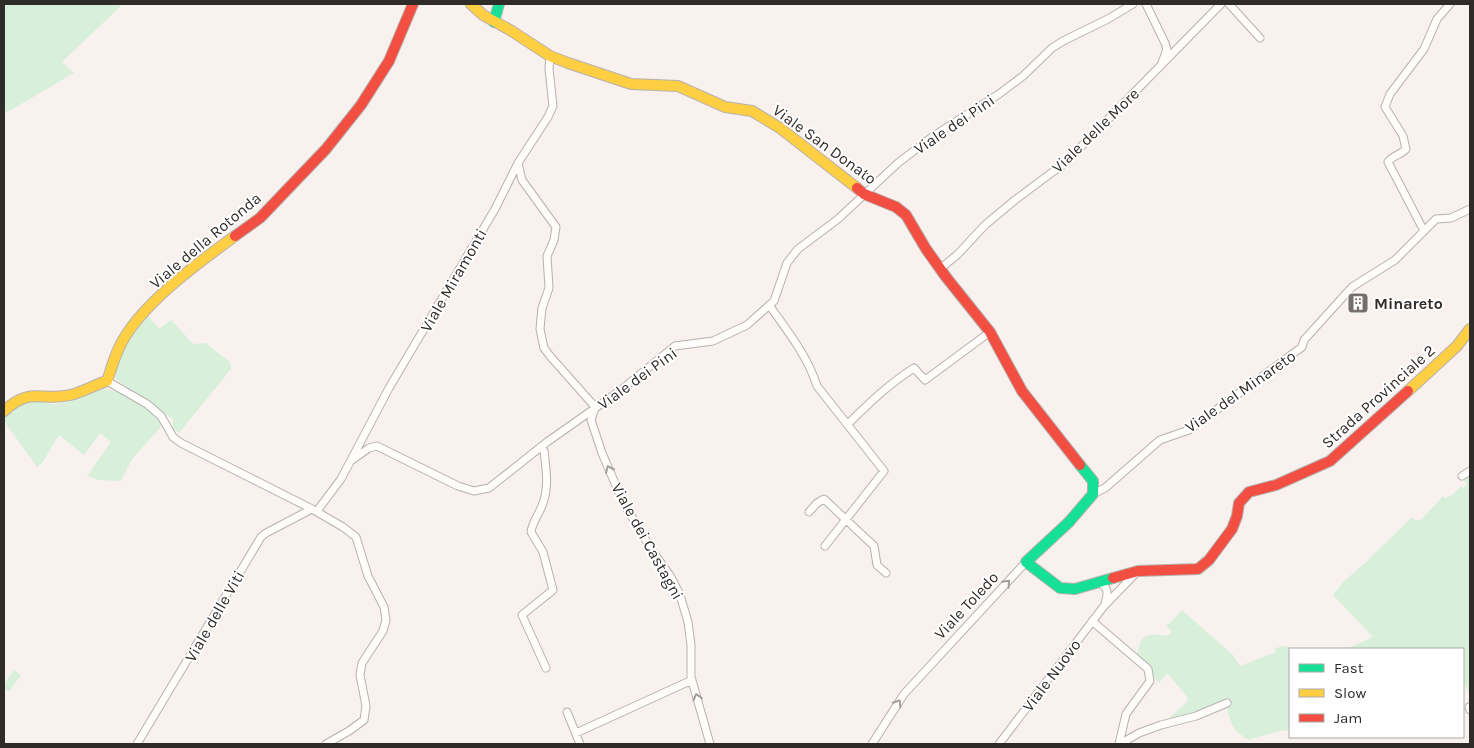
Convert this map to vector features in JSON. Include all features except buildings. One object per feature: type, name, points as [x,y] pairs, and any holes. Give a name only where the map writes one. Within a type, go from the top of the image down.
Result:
[{"type":"street","name":"Viale della Rotonda","points":[[107,381],[119,346],[149,306],[208,256],[260,218],[313,165],[338,135],[361,105],[389,62],[413,4]]},
{"type":"street","points":[[470,4],[494,22],[499,4]]},
{"type":"street","name":"Viale dei Pini","points":[[352,460],[369,448],[377,446],[458,486],[474,491],[488,488],[499,482],[540,447],[621,390],[675,346],[713,341],[747,325],[774,301],[787,263],[798,249],[838,219],[898,163],[932,137],[1000,94],[1023,76],[1052,48],[1133,4]]},
{"type":"street","points":[[1146,4],[1167,49],[1161,65]]},
{"type":"street","name":"Viale delle More","points":[[940,269],[958,254],[985,225],[1066,162],[1221,4]]},
{"type":"street","points":[[1229,4],[1260,38]]},
{"type":"street","points":[[1424,231],[1388,162],[1391,157],[1402,154],[1406,148],[1403,136],[1385,107],[1390,94],[1424,49],[1437,19],[1450,4]]},
{"type":"street","name":"Viale San Donato","points":[[494,22],[550,56],[592,72],[631,84],[678,86],[725,107],[752,111],[780,128],[864,194],[896,207],[906,215],[940,269],[990,332],[1022,391],[1093,481],[1093,494]]},
{"type":"street","name":"Viale Miramonti","points":[[314,510],[328,497],[341,479],[389,388],[495,209],[518,163],[548,117],[552,106],[550,56]]},
{"type":"street","points":[[518,163],[522,180],[556,227],[556,234],[547,256],[549,288],[542,308],[540,336],[544,348],[550,356],[596,408]]},
{"type":"street","name":"Viale del Minareto","points":[[1093,494],[1105,488],[1160,440],[1189,430],[1302,347],[1304,340],[1352,287],[1395,260],[1436,219],[1451,218],[1470,209]]},
{"type":"street","points":[[769,305],[790,332],[814,376],[817,386],[884,472],[825,546]]},
{"type":"street","name":"Strada Provinciale 2","points":[[1026,562],[1060,588],[1075,589],[1138,571],[1198,568],[1218,550],[1232,529],[1239,503],[1248,492],[1276,485],[1330,460],[1413,388],[1457,346],[1470,329]]},
{"type":"street","points":[[848,424],[878,393],[900,376],[914,368],[925,380],[990,332]]},
{"type":"street","points":[[4,411],[13,401],[28,396],[65,396],[107,381],[147,404],[161,416],[173,437],[181,443],[224,466],[296,500],[343,526],[356,537],[368,576],[384,607],[386,620],[383,631],[362,663],[360,675],[366,706],[364,720],[326,744]]},
{"type":"street","name":"Viale dei Castagni","points":[[596,408],[592,420],[602,453],[623,502],[653,552],[671,577],[680,595],[688,622],[692,680],[710,744]]},
{"type":"street","points":[[540,447],[544,451],[546,494],[531,532],[544,552],[553,590],[522,616],[546,668]]},
{"type":"street","points":[[1462,476],[1470,471]]},
{"type":"street","name":"Viale Toledo","points":[[872,744],[904,694],[1026,562],[1069,522],[1093,494]]},
{"type":"street","points":[[809,512],[817,503],[824,499],[874,546],[877,565],[886,573]]},
{"type":"street","name":"Viale delle Viti","points":[[137,744],[258,542],[266,533],[314,510]]},
{"type":"street","name":"Viale Nuovo","points":[[999,744],[1104,606],[1138,571]]},
{"type":"street","points":[[1117,577],[1118,590]]},
{"type":"street","name":"Viale Nuovo","points":[[1104,606],[1117,577]]},
{"type":"street","points":[[1099,583],[1104,585],[1107,590],[1107,596]]},
{"type":"street","points":[[1092,621],[1148,669],[1150,675],[1150,681],[1126,714],[1119,744]]},
{"type":"street","points":[[576,733],[692,680]]},
{"type":"street","points":[[1119,744],[1139,733],[1196,716],[1226,703]]},
{"type":"street","points":[[567,712],[580,744]]},
{"type":"green space","points":[[4,4],[123,4],[62,62],[74,73],[4,114]]},
{"type":"green space","points":[[148,315],[159,329],[171,320],[193,344],[205,343],[230,362],[231,369],[179,433],[173,428],[173,419],[116,379],[118,361],[126,344]]},
{"type":"green space","points":[[105,389],[121,393],[136,400],[150,410],[161,422],[160,428],[132,459],[121,481],[99,480],[87,476],[111,442],[100,433],[84,455],[59,435],[42,463],[37,467],[4,421],[4,414],[26,399],[61,404]]},
{"type":"green space","points":[[1470,476],[1470,694],[1464,684],[1464,648],[1348,648],[1373,637],[1333,595],[1343,582],[1412,517],[1416,521],[1422,519],[1443,496],[1445,498],[1452,495],[1461,486],[1463,488],[1467,485],[1464,480]]},
{"type":"green space","points":[[1182,610],[1233,655],[1240,666],[1276,652],[1275,648],[1286,646],[1292,648],[1289,648],[1289,730],[1248,740],[1234,728],[1226,702],[1166,721],[1187,702],[1188,698],[1169,675],[1166,674],[1159,683],[1136,657],[1140,644],[1145,637],[1153,634],[1167,636],[1172,632],[1166,625]]},
{"type":"green space","points":[[14,670],[21,675],[9,692],[4,688],[4,684]]},
{"type":"traffic: fast","points":[[494,22],[499,4]]},
{"type":"traffic: fast","points":[[1080,465],[1093,481],[1093,494],[1069,522],[1026,562],[1060,588],[1075,589],[1113,578]]},
{"type":"traffic: slow","points":[[471,4],[483,15],[550,56],[568,63],[631,84],[678,86],[725,107],[752,111],[780,128],[857,188]]},
{"type":"traffic: slow","points":[[4,411],[13,403],[22,399],[36,396],[60,397],[70,395],[107,381],[119,348],[128,332],[154,301],[187,272],[235,236]]},
{"type":"traffic: slow","points":[[1408,391],[1457,346],[1470,329]]},
{"type":"traffic: jam","points":[[235,236],[260,218],[326,149],[361,105],[389,61],[413,4]]},
{"type":"traffic: jam","points":[[857,188],[864,194],[896,207],[906,215],[926,249],[946,277],[990,332],[1022,391],[1080,465]]},
{"type":"traffic: jam","points":[[1113,578],[1138,571],[1198,569],[1209,560],[1232,529],[1239,503],[1249,492],[1276,485],[1330,461],[1408,391]]},
{"type":"place","name":"Minareto","points":[[1358,303]]}]
